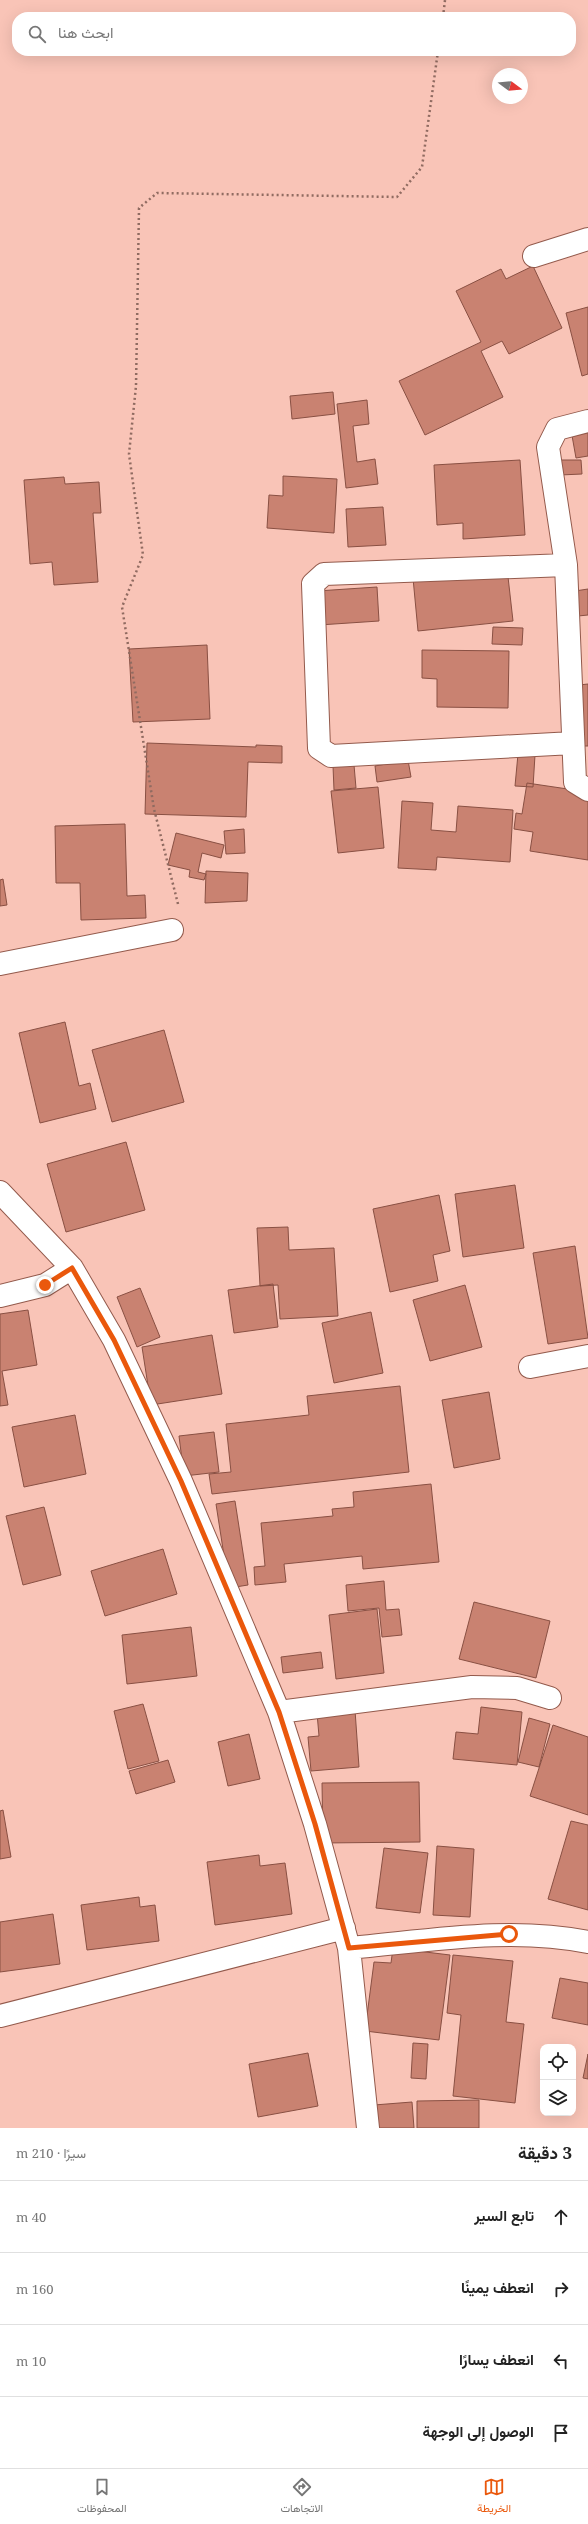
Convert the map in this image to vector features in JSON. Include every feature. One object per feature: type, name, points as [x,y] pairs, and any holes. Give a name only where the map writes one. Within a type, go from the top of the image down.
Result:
[{"type":"street","points":[[534,256],[588,239]]},
{"type":"street","points":[[588,421],[557,429],[548,447],[566,565],[575,782],[588,790]]},
{"type":"street","points":[[566,565],[324,574],[313,584],[319,748],[331,756],[573,743]]},
{"type":"street","points":[[0,964],[172,930]]},
{"type":"street","points":[[0,1192],[72,1268],[114,1340],[181,1481],[279,1712],[315,1824],[346,1938],[368,2128]]},
{"type":"street","points":[[0,1296],[45,1285],[72,1268]]},
{"type":"street","points":[[530,1367],[588,1356]]},
{"type":"street","points":[[279,1712],[472,1687],[517,1688],[550,1698]]},
{"type":"street","points":[[0,2016],[346,1938],[509,1934],[562,1936],[588,1942]]},
{"type":"path","points":[[443,12],[445,0]]},
{"type":"path","points":[[172,930],[179,901],[154,809],[122,607],[143,555],[129,454],[136,386],[139,208],[157,192],[397,198],[422,167],[437,56]]},
{"type":"building","points":[[533,266],[562,328],[509,354],[502,341],[481,351],[503,397],[425,435],[399,381],[481,342],[456,291],[501,269],[506,279]]},
{"type":"building","points":[[588,307],[588,374],[582,376],[566,313]]},
{"type":"building","points":[[333,392],[335,414],[292,419],[290,396]]},
{"type":"building","points":[[367,400],[369,424],[353,426],[357,462],[375,459],[378,484],[346,488],[337,404]]},
{"type":"building","points":[[588,427],[588,456],[576,458],[571,430]]},
{"type":"building","points":[[520,460],[525,535],[463,539],[463,523],[437,525],[434,465]]},
{"type":"building","points":[[559,460],[581,460],[582,474],[560,475]]},
{"type":"building","points":[[283,476],[337,479],[334,533],[267,528],[269,495],[283,496]]},
{"type":"building","points":[[64,477],[65,484],[99,482],[101,513],[93,513],[98,582],[54,585],[52,562],[30,564],[24,480]]},
{"type":"building","points":[[383,507],[386,545],[348,547],[346,509]]},
{"type":"building","points":[[507,568],[513,621],[418,631],[413,578]]},
{"type":"building","points":[[377,587],[379,621],[319,625],[317,591]]},
{"type":"building","points":[[588,589],[588,615],[578,616],[575,591]]},
{"type":"building","points":[[493,627],[523,628],[522,645],[492,644]]},
{"type":"building","points":[[207,645],[210,719],[133,722],[129,649]]},
{"type":"building","points":[[422,650],[509,651],[508,708],[437,707],[437,679],[422,678]]},
{"type":"building","points":[[588,684],[588,746],[581,746],[579,685]]},
{"type":"building","points":[[147,743],[256,747],[256,745],[282,746],[282,763],[248,762],[246,817],[145,814]]},
{"type":"building","points":[[518,754],[535,755],[533,787],[515,786]]},
{"type":"building","points":[[408,760],[411,777],[377,782],[375,766]]},
{"type":"building","points":[[354,765],[356,788],[334,790],[333,766]]},
{"type":"building","points":[[527,783],[588,792],[588,860],[530,851],[533,832],[514,829],[516,813],[522,814]]},
{"type":"building","points":[[378,787],[384,848],[338,853],[331,791]]},
{"type":"building","points":[[402,801],[433,803],[431,830],[456,832],[458,806],[513,810],[510,862],[437,857],[436,870],[398,868]]},
{"type":"building","points":[[125,824],[127,896],[145,895],[146,918],[81,920],[80,883],[56,883],[55,826]]},
{"type":"building","points":[[244,829],[245,853],[226,854],[224,831]]},
{"type":"building","points":[[176,833],[224,845],[221,858],[202,853],[198,872],[206,874],[204,880],[189,877],[190,870],[168,865]]},
{"type":"building","points":[[206,871],[248,873],[247,901],[205,903]]},
{"type":"building","points":[[3,879],[7,905],[0,906],[0,880]]},
{"type":"building","points":[[65,1022],[79,1086],[90,1083],[96,1109],[40,1123],[19,1033]]},
{"type":"building","points":[[164,1030],[184,1102],[112,1122],[92,1050]]},
{"type":"building","points":[[126,1142],[145,1210],[66,1232],[47,1164]]},
{"type":"building","points":[[515,1185],[524,1248],[463,1257],[455,1194]]},
{"type":"building","points":[[439,1195],[450,1251],[433,1255],[438,1281],[390,1292],[373,1209]]},
{"type":"building","points":[[288,1227],[289,1250],[334,1248],[338,1316],[280,1319],[278,1285],[260,1286],[257,1228]]},
{"type":"building","points":[[575,1246],[588,1338],[548,1344],[533,1253]]},
{"type":"building","points":[[273,1284],[278,1327],[234,1333],[228,1290]]},
{"type":"building","points":[[465,1285],[482,1347],[430,1361],[413,1300]]},
{"type":"building","points":[[140,1288],[160,1337],[137,1347],[117,1297]]},
{"type":"building","points":[[28,1310],[37,1365],[2,1371],[8,1405],[0,1406],[0,1314]]},
{"type":"building","points":[[371,1312],[383,1373],[334,1383],[322,1323]]},
{"type":"building","points":[[212,1335],[222,1394],[151,1405],[142,1347]]},
{"type":"building","points":[[400,1386],[409,1472],[212,1494],[209,1474],[231,1472],[226,1424],[309,1415],[307,1396]]},
{"type":"building","points":[[489,1392],[500,1459],[454,1468],[442,1400]]},
{"type":"building","points":[[75,1415],[86,1474],[24,1487],[12,1427]]},
{"type":"building","points":[[214,1432],[219,1472],[184,1476],[179,1436]]},
{"type":"building","points":[[431,1484],[439,1562],[363,1569],[362,1556],[284,1564],[286,1582],[255,1585],[254,1567],[265,1566],[261,1523],[333,1516],[332,1509],[354,1507],[353,1492]]},
{"type":"building","points":[[235,1501],[248,1585],[229,1588],[216,1504]]},
{"type":"building","points":[[44,1507],[61,1575],[23,1585],[6,1516]]},
{"type":"building","points":[[163,1549],[177,1594],[105,1616],[91,1571]]},
{"type":"building","points":[[384,1581],[386,1610],[399,1609],[402,1635],[382,1637],[379,1608],[348,1611],[346,1585]]},
{"type":"building","points":[[474,1602],[550,1621],[536,1678],[459,1659]]},
{"type":"building","points":[[377,1609],[384,1673],[336,1679],[329,1615]]},
{"type":"building","points":[[191,1627],[197,1676],[127,1684],[122,1635]]},
{"type":"building","points":[[321,1652],[323,1668],[283,1673],[281,1657]]},
{"type":"building","points":[[143,1704],[159,1761],[128,1769],[114,1711]]},
{"type":"building","points":[[481,1707],[522,1712],[517,1765],[453,1759],[456,1732],[478,1734]]},
{"type":"building","points":[[355,1710],[359,1767],[311,1771],[308,1737],[319,1736],[317,1713]]},
{"type":"building","points":[[529,1718],[550,1724],[539,1767],[518,1762]]},
{"type":"building","points":[[553,1725],[588,1737],[588,1815],[530,1796]]},
{"type":"building","points":[[249,1734],[260,1779],[228,1786],[218,1742]]},
{"type":"building","points":[[168,1760],[175,1782],[136,1794],[129,1771]]},
{"type":"building","points":[[419,1782],[420,1842],[323,1843],[322,1783]]},
{"type":"building","points":[[3,1810],[11,1857],[0,1859],[0,1811]]},
{"type":"building","points":[[571,1821],[588,1825],[588,1910],[548,1899]]},
{"type":"building","points":[[437,1846],[474,1849],[470,1917],[433,1915]]},
{"type":"building","points":[[384,1848],[428,1853],[420,1913],[376,1908]]},
{"type":"building","points":[[259,1855],[260,1866],[285,1863],[292,1914],[215,1925],[207,1862]]},
{"type":"building","points":[[139,1897],[140,1907],[155,1905],[159,1941],[87,1950],[81,1905]]},
{"type":"building","points":[[53,1914],[60,1964],[0,1972],[0,1922]]},
{"type":"building","points":[[393,1948],[450,1955],[439,2040],[365,2031],[374,1962],[391,1963]]},
{"type":"building","points":[[453,1955],[513,1961],[506,2022],[524,2024],[515,2103],[453,2096],[461,2015],[447,2013]]},
{"type":"building","points":[[560,1978],[588,1983],[588,2025],[552,2018]]},
{"type":"building","points":[[413,2043],[428,2044],[426,2079],[411,2078]]},
{"type":"building","points":[[308,2053],[318,2106],[258,2117],[249,2064]]},
{"type":"building","points":[[588,2054],[588,2079],[583,2078]]},
{"type":"building","points":[[479,2100],[479,2128],[417,2128],[417,2101]]},
{"type":"building","points":[[412,2102],[414,2128],[376,2128],[374,2105]]},
{"type":"route","points":[[45,1285],[72,1268],[114,1340],[181,1481],[227,1593],[279,1712],[315,1824],[349,1948],[509,1934]]}]
